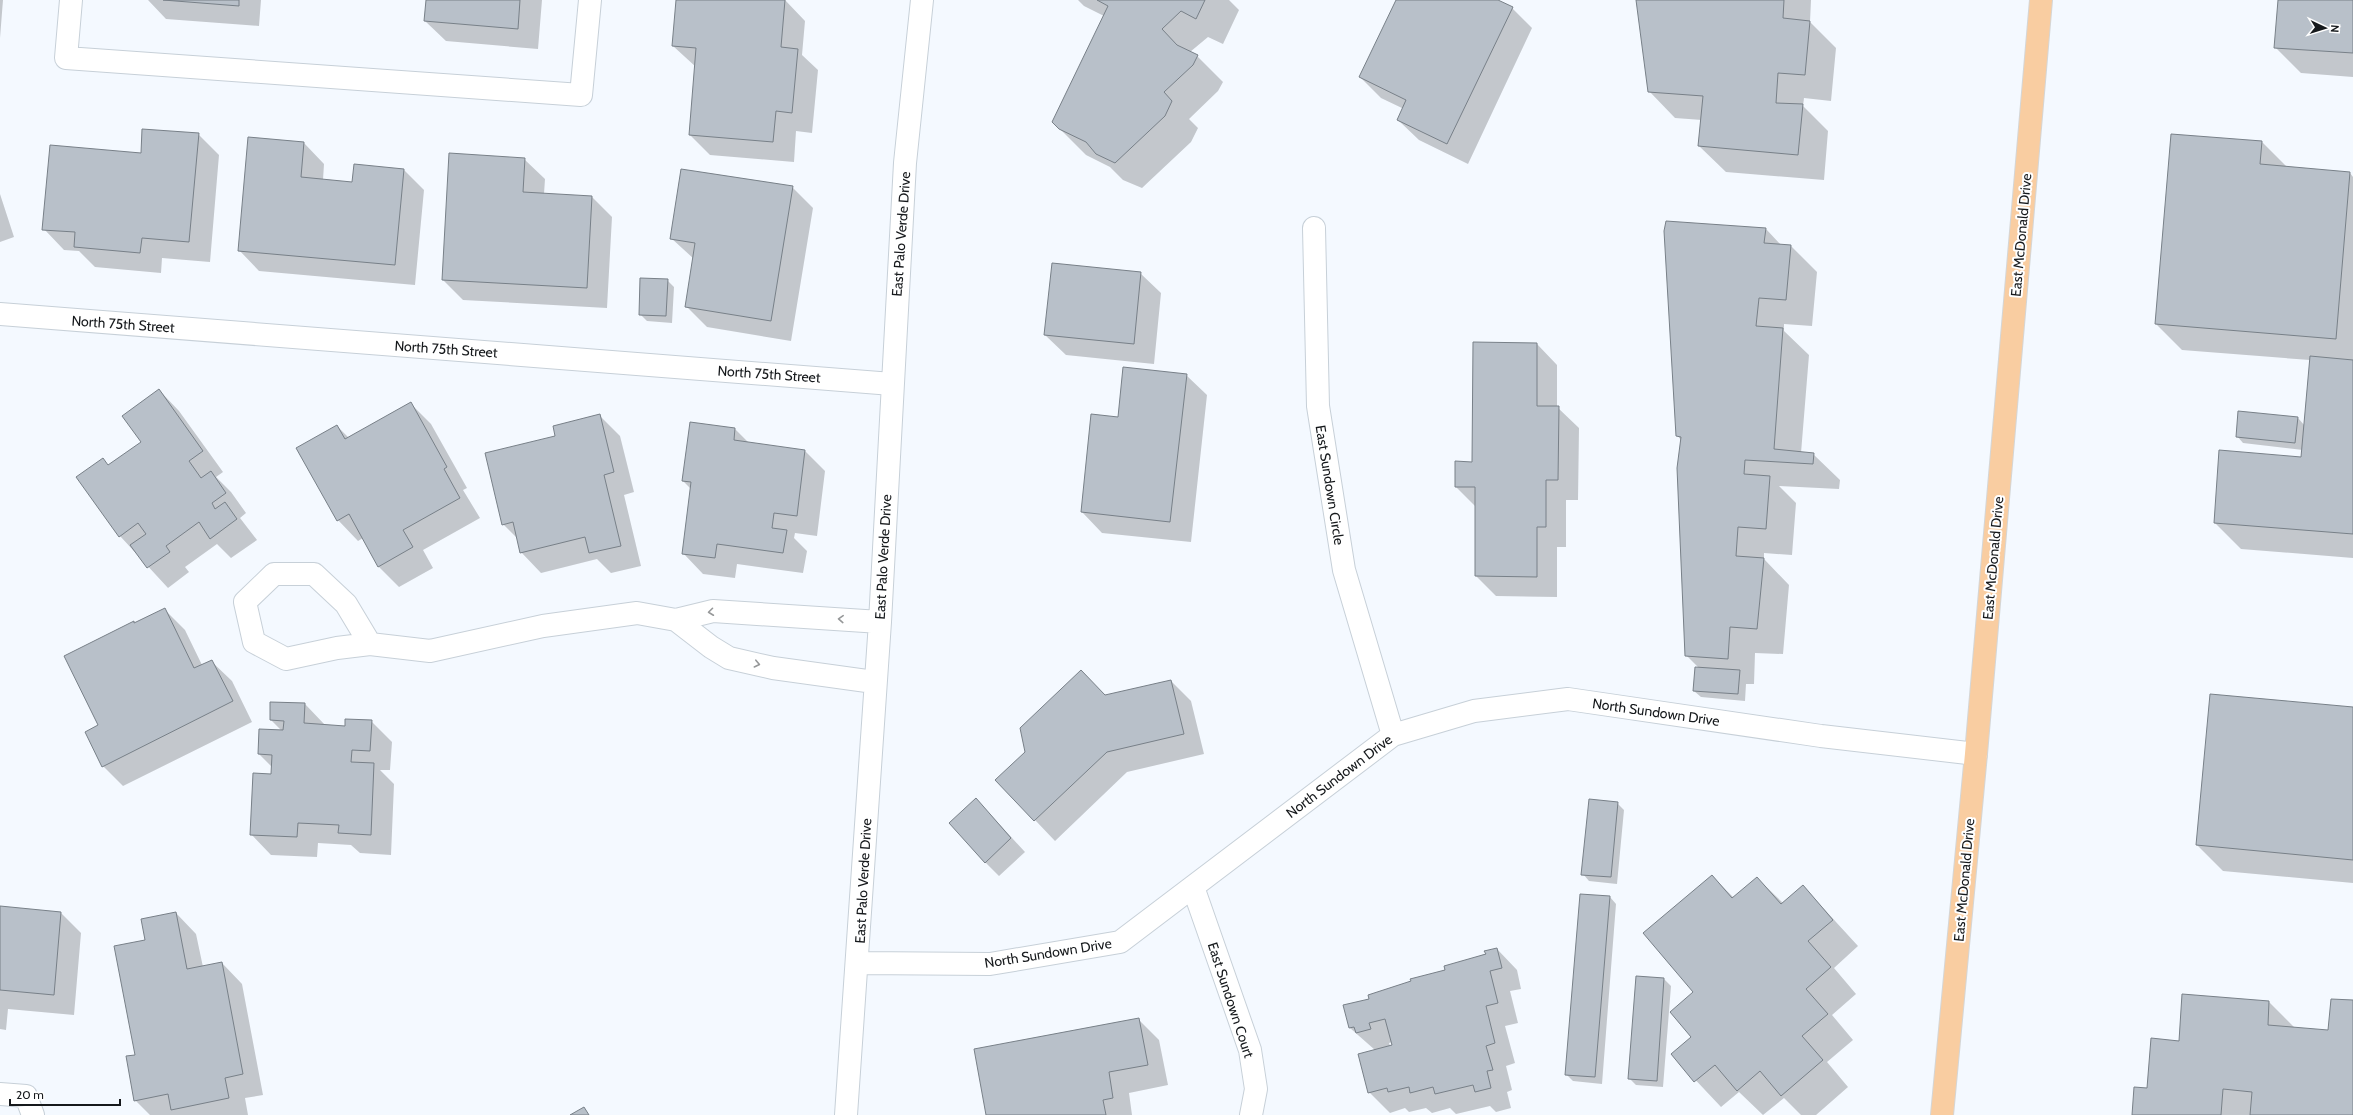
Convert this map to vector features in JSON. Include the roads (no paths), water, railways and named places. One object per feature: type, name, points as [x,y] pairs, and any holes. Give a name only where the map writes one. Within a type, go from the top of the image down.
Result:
[{"type":"main road","name":"East McDonald Drive","points":[[1942,1115],[1976,754],[2041,0]]},
{"type":"street","points":[[71,0],[66,58],[581,95],[590,0]]},
{"type":"street","name":"East Palo Verde Drive","points":[[846,1115],[858,963],[874,682],[880,622],[905,163],[922,0]]},
{"type":"street","name":"East Sundown Circle","points":[[1314,228],[1318,406],[1320,421],[1344,570],[1393,734]]},
{"type":"street","name":"North 75th Street","points":[[0,314],[892,384]]},
{"type":"street","points":[[370,644],[346,604],[314,574],[274,574],[245,602],[254,642],[286,659],[337,648],[370,644],[430,651],[543,626],[637,613],[676,620],[712,611],[880,622]]},
{"type":"street","points":[[676,620],[711,647],[729,658],[773,668],[874,682]]},
{"type":"street","name":"North Sundown Drive","points":[[858,963],[990,964],[1120,942],[1393,734],[1474,712],[1568,699],[1821,736],[1976,754]]},
{"type":"street","name":"East Sundown Court","points":[[1192,887],[1250,1050],[1256,1089],[1251,1115]]},
{"type":"street","points":[[0,1094],[30,1106]]}]
